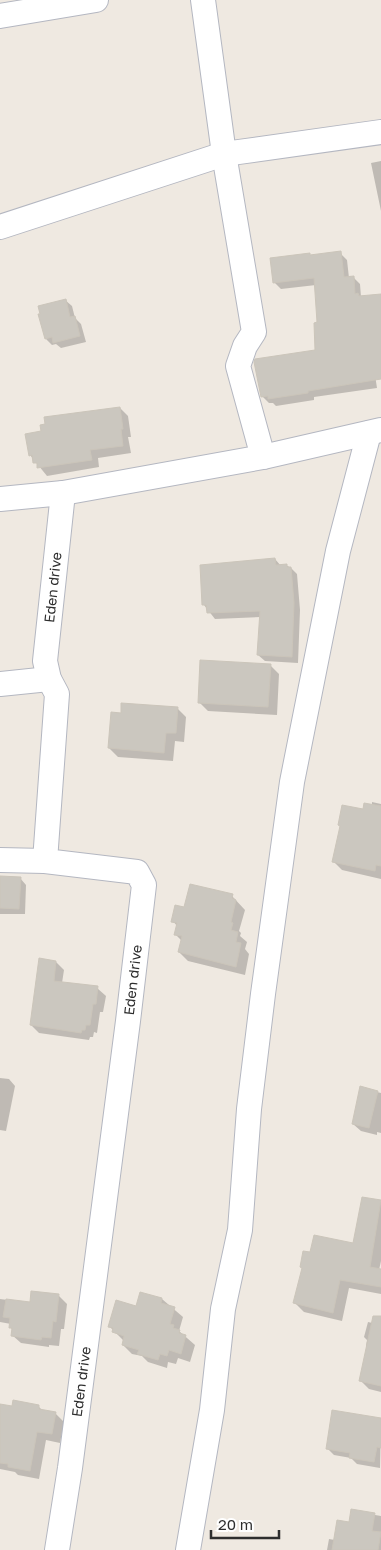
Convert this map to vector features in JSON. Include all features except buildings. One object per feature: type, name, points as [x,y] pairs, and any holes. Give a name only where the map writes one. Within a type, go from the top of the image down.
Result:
[{"type":"street","points":[[0,16],[96,0]]},
{"type":"street","points":[[203,0],[224,154],[254,332],[244,346],[238,366],[263,457]]},
{"type":"street","points":[[0,227],[224,154],[381,132]]},
{"type":"street","points":[[0,499],[63,492],[263,457],[375,431]]},
{"type":"street","points":[[188,1550],[212,1410],[223,1309],[240,1230],[249,1109],[262,994],[292,782],[338,551],[375,431]]},
{"type":"street","name":"Eden drive","points":[[57,1550],[70,1468],[144,885],[137,872],[45,861],[57,694],[49,679],[45,661],[63,492]]},
{"type":"street","points":[[0,684],[49,679]]},
{"type":"street","points":[[0,860],[45,861]]}]
